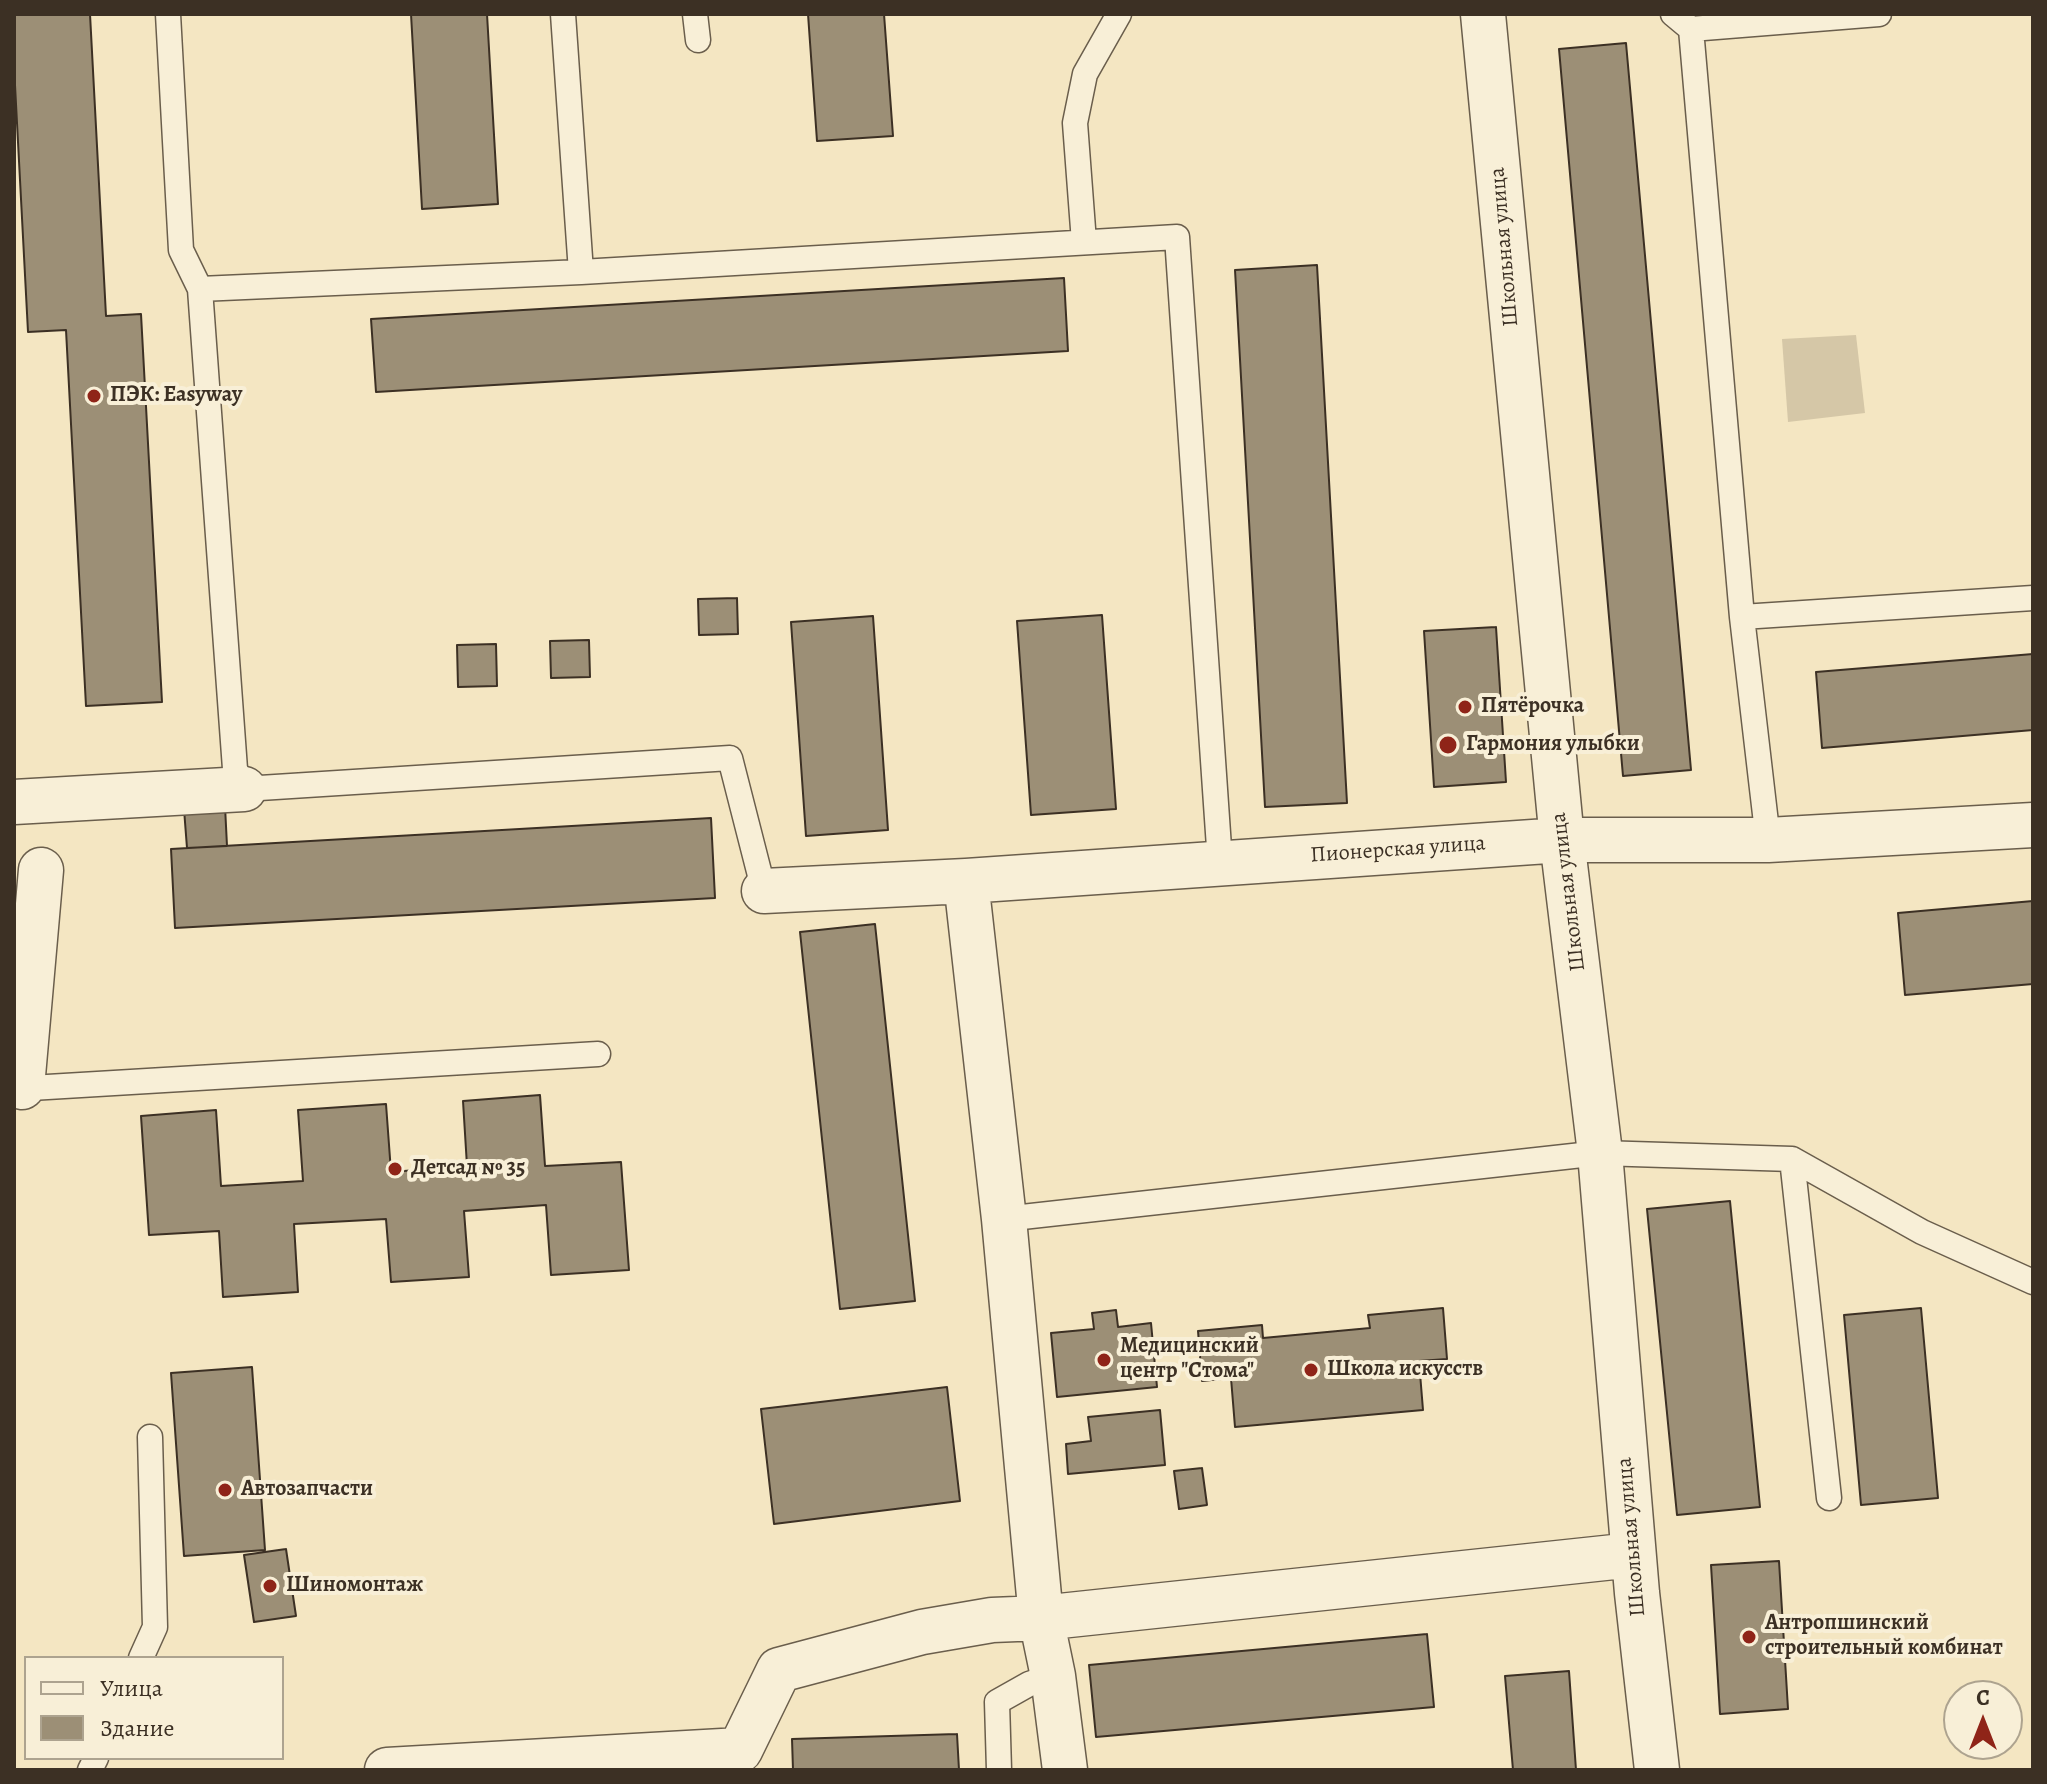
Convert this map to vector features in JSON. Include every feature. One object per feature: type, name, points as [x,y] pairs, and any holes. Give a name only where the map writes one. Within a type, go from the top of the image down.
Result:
[{"type":"street","name":"Школьная улица","points":[[1483,14],[1562,840],[1600,1153],[1633,1555],[1657,1770]]},
{"type":"street","points":[[14,802],[244,789]]},
{"type":"street","name":"Пионерская улица","points":[[764,891],[966,881],[1562,840],[1768,840],[2033,825]]},
{"type":"street","points":[[18,1088],[41,870]]},
{"type":"street","points":[[966,881],[1004,1219],[1041,1618],[1053,1676],[1065,1770]]},
{"type":"street","points":[[387,1770],[741,1760],[779,1670],[922,1632],[992,1620],[1041,1618],[1633,1555]]},
{"type":"lane","points":[[168,14],[181,250],[200,289],[235,769],[244,789],[730,758],[764,891]]},
{"type":"lane","points":[[563,14],[581,272]]},
{"type":"lane","points":[[695,14],[698,40]]},
{"type":"lane","points":[[1084,242],[1075,123],[1085,74],[1119,14]]},
{"type":"lane","points":[[1768,840],[1742,617],[1682,22],[1879,14]]},
{"type":"lane","points":[[200,289],[581,272],[1177,237],[1220,862]]},
{"type":"lane","points":[[1742,617],[2033,598]]},
{"type":"lane","points":[[18,1088],[598,1054]]},
{"type":"lane","points":[[1004,1219],[1600,1153],[1792,1159],[1922,1232],[2033,1282]]},
{"type":"lane","points":[[1792,1159],[1829,1498]]},
{"type":"lane","points":[[142,1656],[155,1627],[150,1437]]},
{"type":"lane","points":[[999,1770],[997,1702],[1029,1684],[1053,1676]]},
{"type":"shaded area","points":[[1856,335],[1865,413],[1788,422],[1782,339]]},
{"type":"building","points":[[14,14],[90,14],[106,316],[141,314],[162,702],[86,706],[66,330],[28,332]]},
{"type":"building","points":[[411,14],[487,14],[498,204],[422,209]]},
{"type":"building","points":[[808,14],[884,14],[893,136],[817,141]]},
{"type":"building","points":[[1626,43],[1691,770],[1623,776],[1559,49]]},
{"type":"building","points":[[1317,265],[1347,803],[1265,807],[1235,270]]},
{"type":"building","points":[[1064,278],[1068,351],[376,392],[371,319]]},
{"type":"building","points":[[737,598],[738,634],[699,635],[698,599]]},
{"type":"building","points":[[1102,615],[1116,809],[1031,815],[1017,621]]},
{"type":"building","points":[[873,616],[888,830],[806,836],[791,622]]},
{"type":"building","name":"Пятёрочка","points":[[1496,627],[1506,782],[1434,787],[1424,631]]},
{"type":"building","points":[[589,640],[590,677],[551,678],[550,641]]},
{"type":"building","points":[[496,644],[497,686],[458,687],[457,645]]},
{"type":"building","points":[[2033,654],[2033,730],[1822,748],[1816,672]]},
{"type":"building","points":[[225,806],[227,846],[187,848],[184,809]]},
{"type":"building","points":[[711,818],[715,898],[175,928],[171,849]]},
{"type":"building","points":[[2033,901],[2033,984],[1905,995],[1898,913]]},
{"type":"building","points":[[875,924],[915,1301],[840,1309],[800,932]]},
{"type":"building","points":[[540,1095],[545,1166],[621,1162],[629,1270],[551,1275],[546,1205],[464,1211],[469,1277],[391,1282],[386,1219],[294,1224],[298,1292],[223,1297],[219,1231],[149,1235],[141,1116],[216,1110],[221,1186],[303,1181],[298,1110],[386,1104],[391,1172],[467,1166],[463,1101]]},
{"type":"building","points":[[1730,1201],[1760,1507],[1677,1515],[1647,1209]]},
{"type":"building","name":"Школа искусств","points":[[1443,1308],[1447,1359],[1419,1361],[1423,1410],[1235,1427],[1231,1378],[1202,1381],[1198,1331],[1262,1325],[1263,1338],[1370,1328],[1368,1315]]},
{"type":"building","points":[[1921,1308],[1938,1498],[1861,1505],[1844,1315]]},
{"type":"building","name":"Медицинский центр \"Стома\"","points":[[1116,1310],[1118,1327],[1151,1323],[1157,1387],[1057,1397],[1051,1333],[1094,1329],[1092,1313]]},
{"type":"building","points":[[252,1367],[265,1550],[184,1556],[171,1373]]},
{"type":"building","points":[[947,1387],[960,1501],[774,1524],[761,1409]]},
{"type":"building","points":[[1160,1410],[1165,1465],[1068,1474],[1066,1444],[1091,1441],[1088,1417]]},
{"type":"building","points":[[1202,1468],[1207,1505],[1179,1509],[1174,1471]]},
{"type":"building","name":"Шиномонтаж","points":[[286,1549],[296,1616],[254,1622],[244,1555]]},
{"type":"building","name":"Антропшинский строительный комбинат","points":[[1779,1561],[1788,1709],[1720,1714],[1711,1565]]},
{"type":"building","points":[[1427,1634],[1434,1707],[1096,1737],[1089,1665]]},
{"type":"building","points":[[1569,1671],[1576,1770],[1513,1770],[1505,1676]]},
{"type":"building","points":[[957,1734],[959,1770],[793,1770],[792,1739]]},
{"type":"place","name":"ПЭК: Easyway","points":[[94,396]]},
{"type":"place","name":"Пятёрочка","points":[[1465,707]]},
{"type":"place","name":"Гармония улыбки","points":[[1448,745]]},
{"type":"place","name":"Детсад № 35","points":[[395,1169]]},
{"type":"place","name":"Медицинский центр \"Стома\"","points":[[1104,1360]]},
{"type":"place","name":"Школа искусств","points":[[1311,1370]]},
{"type":"place","name":"Автозапчасти","points":[[225,1490]]},
{"type":"place","name":"Шиномонтаж","points":[[270,1586]]},
{"type":"place","name":"Антропшинский строительный комбинат","points":[[1749,1637]]}]
